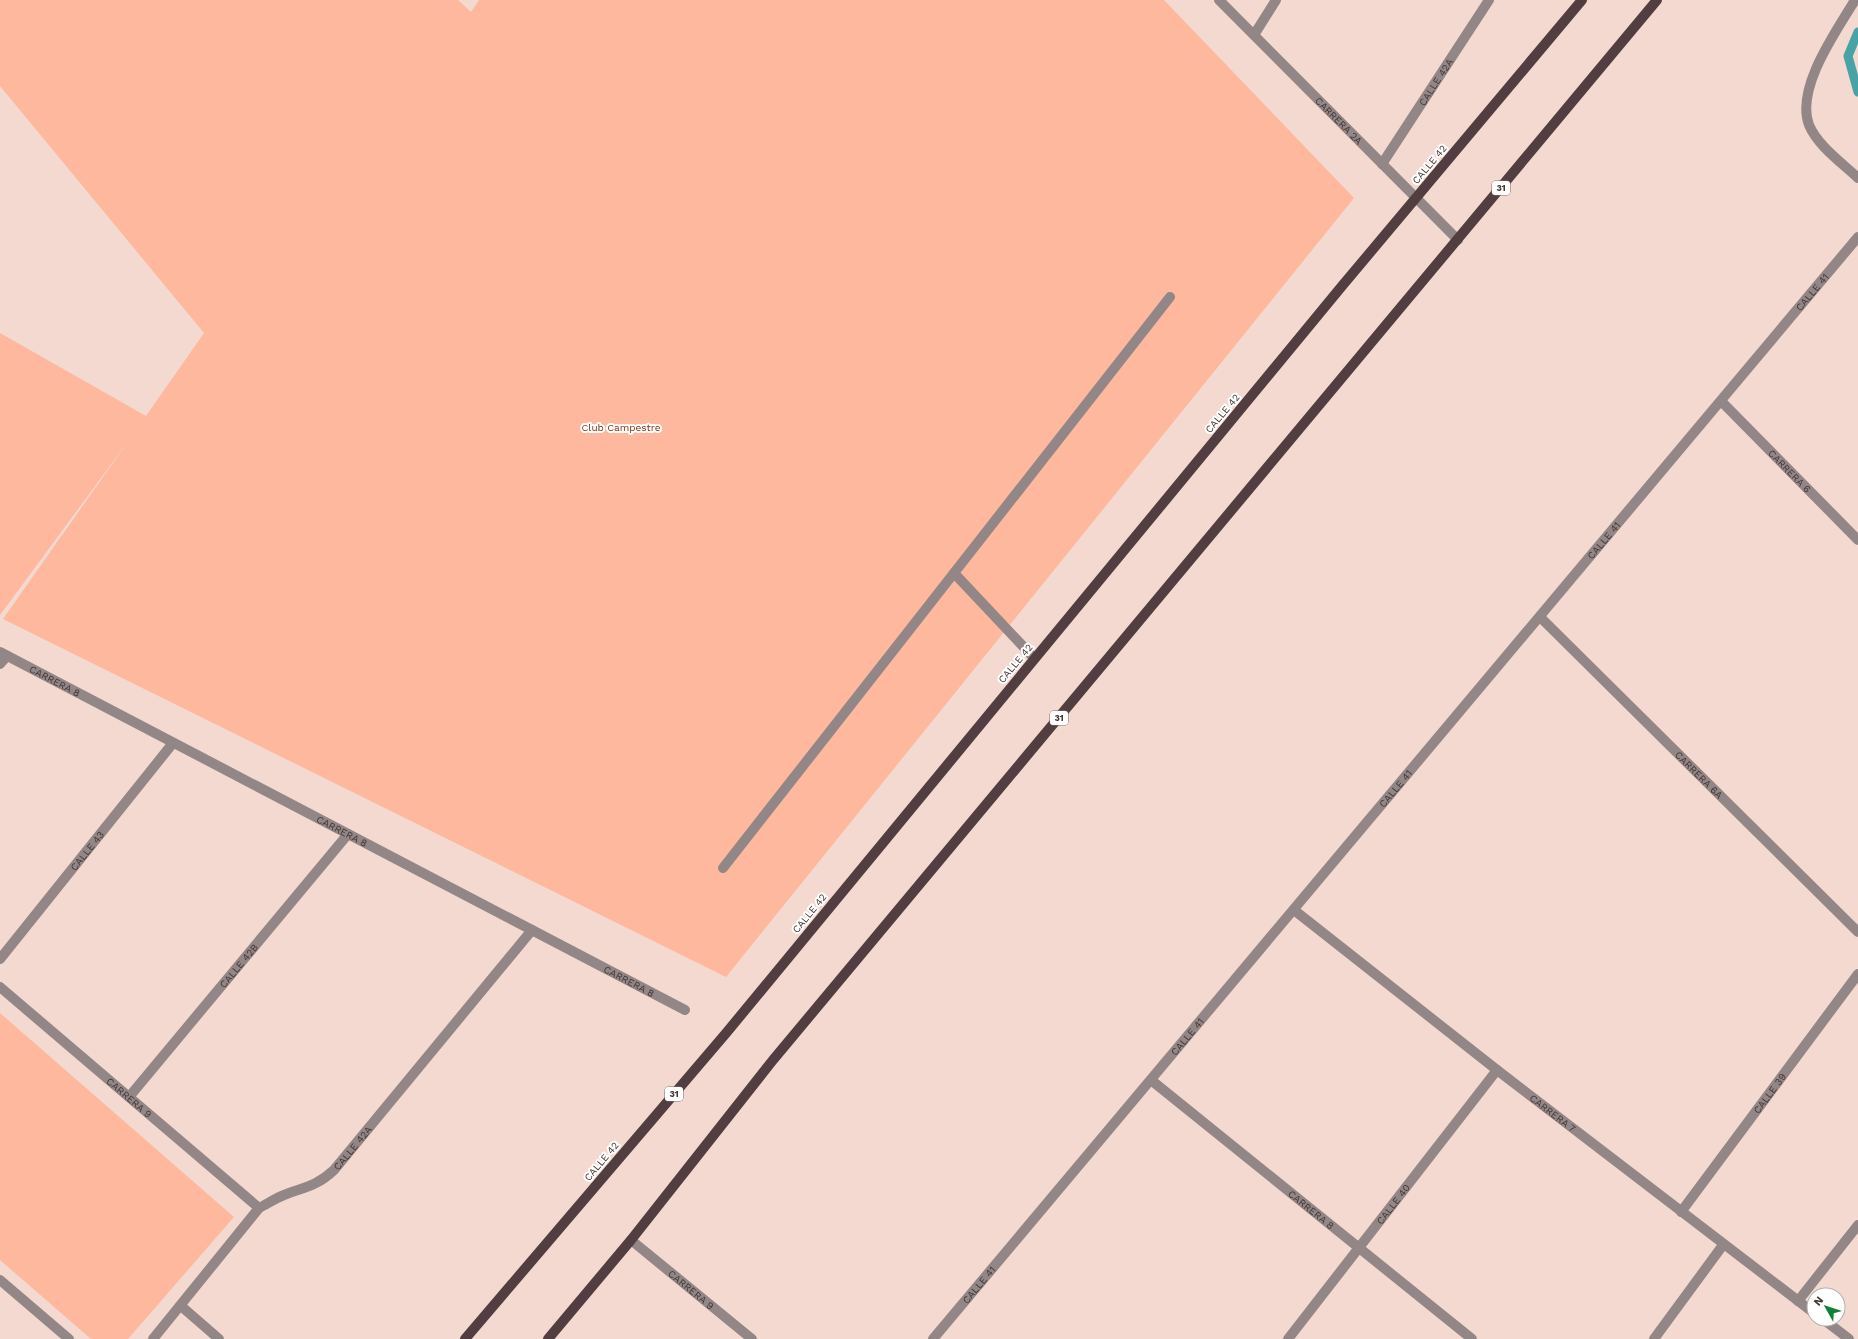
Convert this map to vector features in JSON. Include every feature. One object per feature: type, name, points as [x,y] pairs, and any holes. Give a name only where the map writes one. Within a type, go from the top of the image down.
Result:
[{"type":"main road","name":"CALLE 42","points":[[465,1339],[727,1032],[1034,658],[1582,0]]},
{"type":"main road","name":"31","points":[[548,1339],[632,1240],[773,1060],[1657,0]]},
{"type":"street","name":"CARRERA 2A","points":[[1220,0],[1458,240]]},
{"type":"street","points":[[1254,35],[1276,0]]},
{"type":"street","name":"CALLE 42A","points":[[1382,164],[1489,0]]},
{"type":"street","points":[[1855,0],[1825,49],[1814,73],[1806,101],[1806,114],[1809,126],[1821,144],[1858,178]]},
{"type":"street","name":"CALLE 41","points":[[933,1339],[1858,238]]},
{"type":"street","points":[[723,868],[1170,298]]},
{"type":"street","name":"CARRERA 6","points":[[1721,401],[1858,540]]},
{"type":"street","points":[[954,573],[1034,658]]},
{"type":"street","name":"CARRERA 6A","points":[[1540,617],[1858,932]]},
{"type":"street","points":[[0,664],[3,654]]},
{"type":"street","name":"CARRERA 8","points":[[3,654],[685,1010]]},
{"type":"street","name":"CALLE 43","points":[[0,959],[173,743]]},
{"type":"street","name":"CALLE 42B","points":[[129,1097],[348,834]]},
{"type":"street","name":"CARRERA 7","points":[[1294,910],[1497,1070],[1723,1245],[1806,1307]]},
{"type":"street","name":"CALLE 42A","points":[[153,1339],[259,1208],[284,1195],[310,1187],[323,1180],[334,1170],[532,930]]},
{"type":"street","name":"CALLE 39","points":[[1681,1212],[1858,974]]},
{"type":"street","name":"CARRERA 9","points":[[0,987],[259,1208]]},
{"type":"street","name":"CALLE 40","points":[[1288,1339],[1497,1070]]},
{"type":"street","name":"CARRERA 8","points":[[1150,1080],[1360,1247],[1472,1339]]},
{"type":"street","points":[[1798,1301],[1858,1226]]},
{"type":"street","name":"CARRERA 9","points":[[632,1240],[752,1339]]},
{"type":"street","points":[[1654,1339],[1723,1245]]},
{"type":"street","points":[[0,1280],[69,1339]]},
{"type":"street","points":[[181,1306],[219,1339]]},
{"type":"street","points":[[1833,1327],[1849,1339]]},
{"type":"green space","name":"Club Campestre","points":[[0,0],[458,0],[471,12],[479,0],[1164,0],[1354,198],[726,977],[3,619],[129,440],[0,615],[0,333],[146,416],[204,333],[0,86]]},
{"type":"green space","points":[[0,1013],[234,1217],[128,1339],[91,1339],[0,1260]]},
{"type":"waterway","points":[[1858,32],[1848,56],[1858,92]]}]
